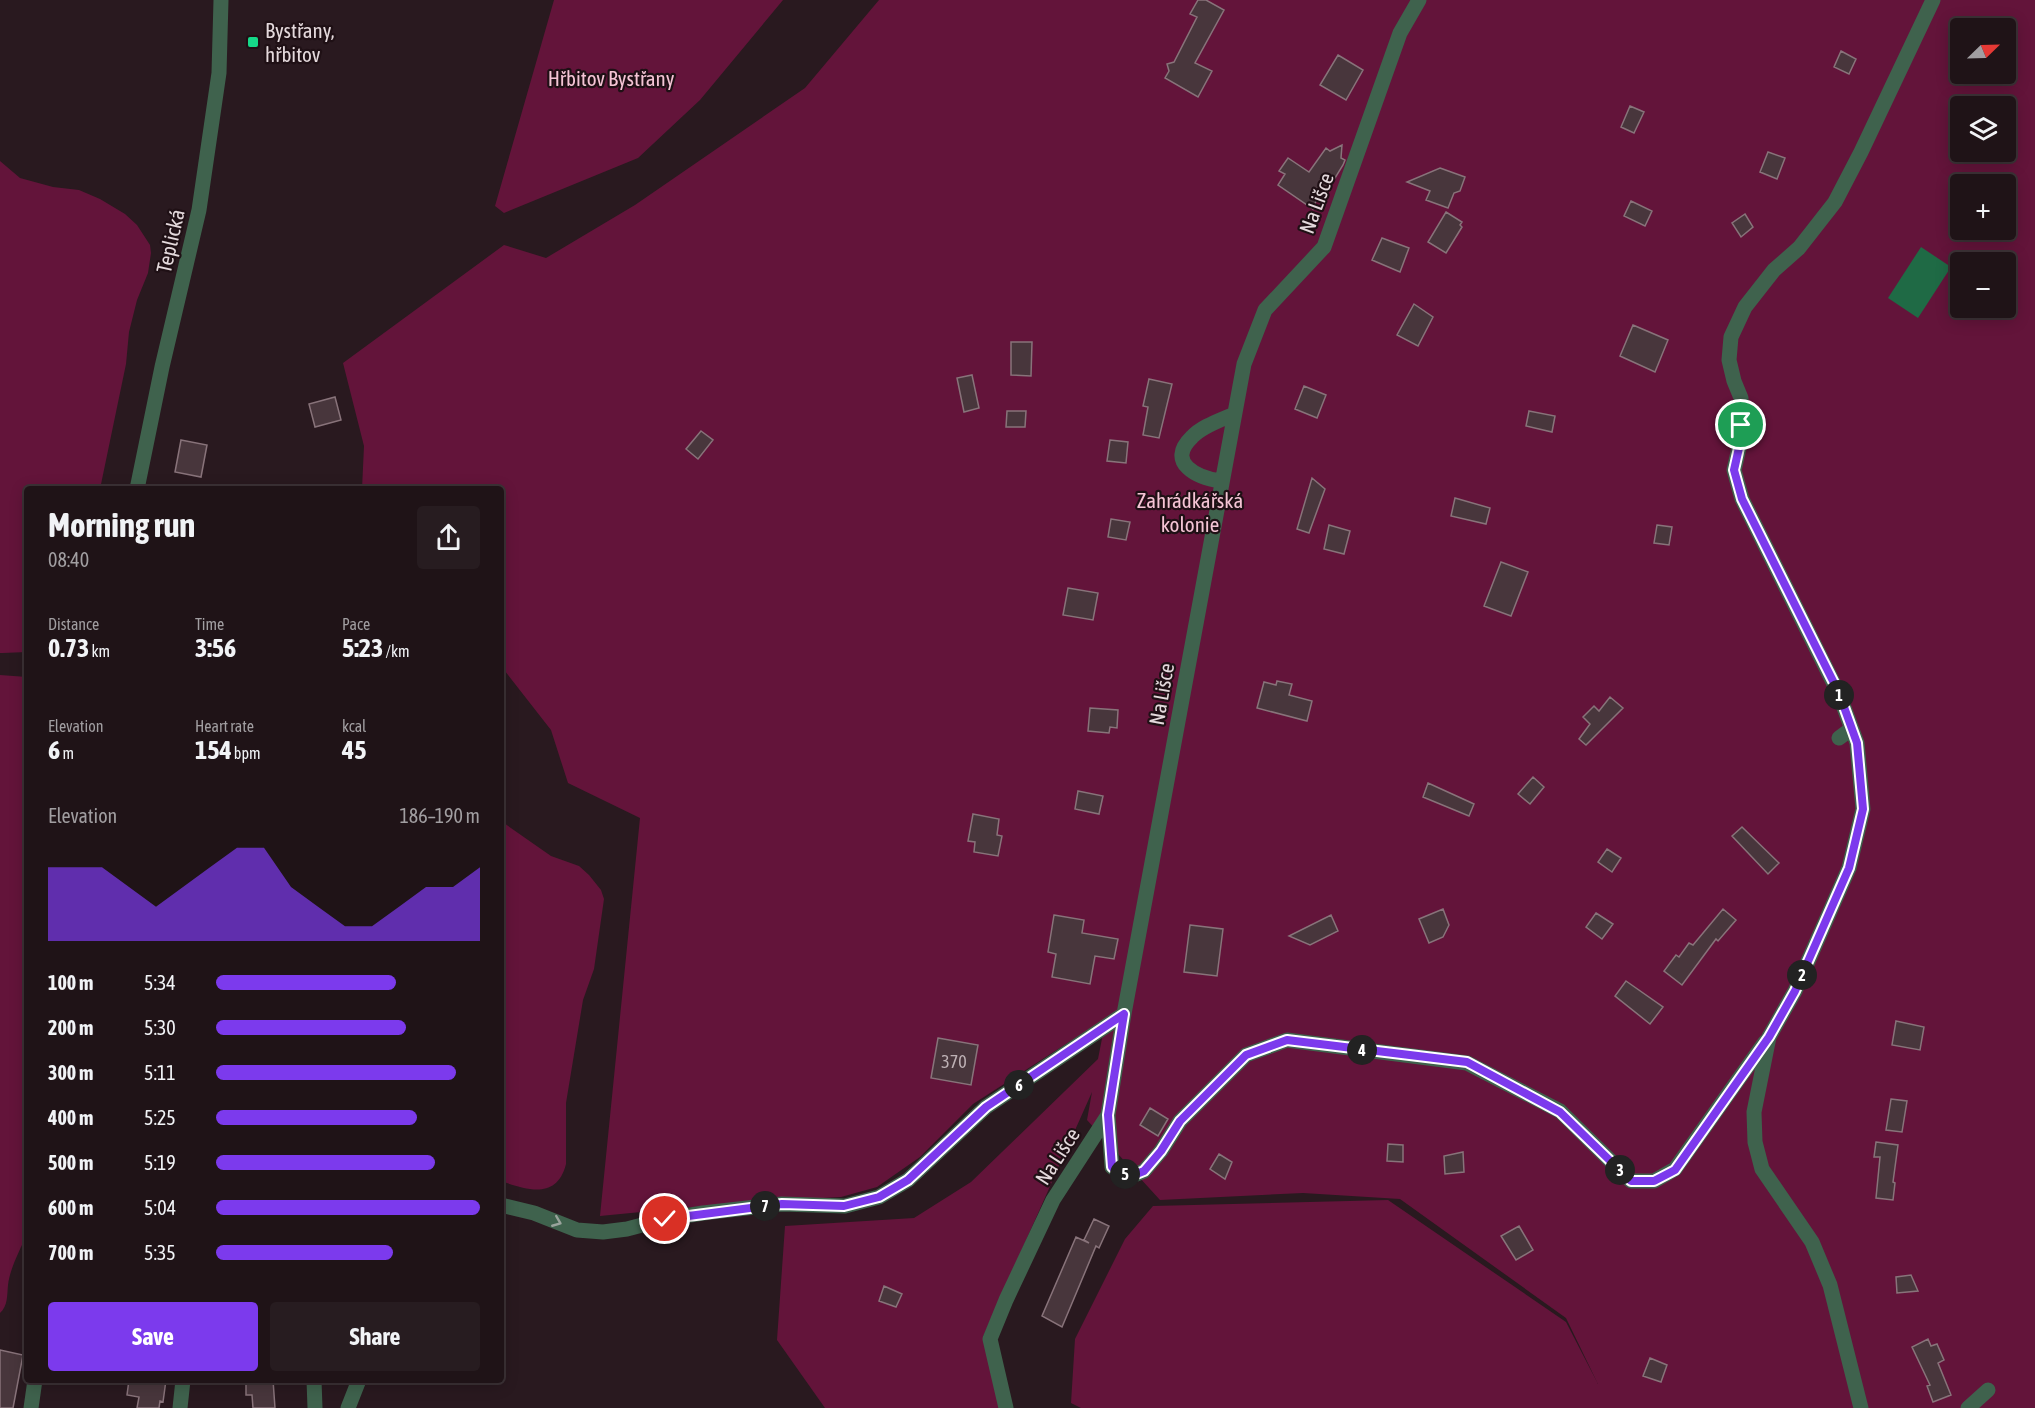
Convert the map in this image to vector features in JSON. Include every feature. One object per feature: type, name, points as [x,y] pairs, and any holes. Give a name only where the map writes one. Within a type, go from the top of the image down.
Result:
[{"type":"street","name":"Teplická","points":[[138,486],[162,367],[199,210],[219,73],[221,0]]},
{"type":"street","name":"Na Lišce","points":[[1006,1408],[990,1339],[1053,1200],[1108,1115],[1124,1014],[1244,364],[1265,310],[1324,247],[1400,33],[1419,0]]},
{"type":"street","points":[[1108,1115],[1112,1167],[1129,1177],[1144,1171],[1161,1151],[1180,1121],[1246,1055],[1287,1040],[1467,1062],[1560,1112],[1631,1181],[1654,1181],[1675,1170],[1769,1037],[1795,991],[1849,868],[1863,809],[1857,743],[1839,693],[1819,670],[1739,502],[1734,470],[1741,439],[1741,398],[1729,360],[1731,337],[1745,307],[1774,270],[1799,248],[1835,202],[1933,0]]},
{"type":"street","points":[[1221,481],[1196,475],[1186,467],[1182,456],[1184,446],[1193,435],[1234,414]]},
{"type":"street","points":[[1839,738],[1851,729]]},
{"type":"street","points":[[504,1206],[534,1213],[577,1230],[603,1232],[703,1213],[782,1204],[844,1206],[879,1197],[908,1180],[986,1107],[1124,1014]]},
{"type":"street","points":[[1769,1037],[1754,1112],[1755,1142],[1762,1169],[1812,1242],[1830,1285],[1861,1408]]},
{"type":"street","points":[[31,1408],[35,1383]]},
{"type":"street","points":[[180,1408],[183,1383]]},
{"type":"street","points":[[314,1383],[315,1408]]},
{"type":"street","points":[[348,1408],[358,1383]]},
{"type":"street","points":[[1968,1408],[1988,1390]]},
{"type":"green space","name":"Hřbitov Bystřany","points":[[554,0],[783,0],[700,100],[638,158],[504,213],[495,206]]},
{"type":"green space","name":"Zahrádkářská kolonie","points":[[879,0],[2035,0],[2035,1408],[1081,1408],[1071,1403],[1075,1339],[1125,1239],[1153,1206],[1388,1200],[1566,1322],[1598,1384],[1566,1318],[1400,1199],[1303,1193],[1160,1200],[1087,1120],[1092,1092],[983,1337],[999,1408],[825,1408],[777,1340],[785,1226],[914,1218],[971,1182],[1098,1059],[1106,1018],[973,1104],[920,1157],[877,1187],[841,1197],[734,1203],[600,1216],[640,818],[568,783],[551,730],[504,670],[504,486],[362,486],[364,446],[343,363],[504,245],[546,258],[635,205],[805,88]]},
{"type":"green space","points":[[0,161],[20,178],[53,187],[79,190],[125,214],[137,225],[150,245],[151,253],[148,273],[137,300],[129,332],[126,364],[101,486],[24,486],[24,652],[0,653]]},
{"type":"green space","points":[[0,675],[24,677],[24,1241],[9,1279],[6,1304],[0,1313]]},
{"type":"green space","points":[[504,823],[551,856],[579,866],[601,890],[604,899],[594,969],[583,1000],[566,1103],[566,1164],[556,1183],[548,1188],[521,1187],[504,1182]]},
{"type":"shaded area","points":[[1921,247],[1950,266],[1918,318],[1888,298]]},
{"type":"building","points":[[1198,0],[1206,0],[1224,10],[1195,63],[1212,71],[1198,97],[1165,78],[1169,71],[1167,64],[1174,62],[1197,17],[1190,14]]},
{"type":"building","points":[[1841,51],[1856,59],[1849,74],[1834,67]]},
{"type":"building","points":[[1338,55],[1363,70],[1346,100],[1320,85]]},
{"type":"building","points":[[1630,106],[1644,112],[1634,133],[1621,127]]},
{"type":"building","points":[[1342,145],[1341,158],[1345,160],[1343,165],[1324,196],[1319,193],[1313,209],[1278,185],[1285,174],[1279,171],[1288,158],[1309,172],[1326,148],[1330,151]]},
{"type":"building","points":[[1768,152],[1785,158],[1777,179],[1760,172]]},
{"type":"building","points":[[1440,168],[1465,177],[1460,191],[1454,193],[1448,208],[1426,200],[1430,191],[1407,182]]},
{"type":"building","points":[[1631,201],[1652,211],[1645,226],[1624,216]]},
{"type":"building","points":[[1446,212],[1462,222],[1460,225],[1462,227],[1446,253],[1428,242]]},
{"type":"building","points":[[1745,214],[1753,227],[1741,237],[1732,223]]},
{"type":"building","points":[[1382,238],[1409,248],[1400,272],[1372,260]]},
{"type":"building","points":[[1414,304],[1433,317],[1418,346],[1397,335]]},
{"type":"building","points":[[1633,325],[1668,340],[1655,372],[1620,356]]},
{"type":"building","points":[[1011,342],[1032,342],[1031,376],[1011,375]]},
{"type":"building","points":[[972,375],[979,408],[964,412],[957,378]]},
{"type":"building","points":[[1149,379],[1172,384],[1159,438],[1143,435],[1148,407],[1143,406]]},
{"type":"building","points":[[1304,386],[1326,395],[1317,418],[1295,409]]},
{"type":"building","points":[[335,397],[341,420],[315,427],[309,404]]},
{"type":"building","points":[[1007,411],[1026,411],[1025,427],[1006,427]]},
{"type":"building","points":[[1529,411],[1555,416],[1552,432],[1526,426]]},
{"type":"building","points":[[701,431],[713,440],[698,459],[686,449]]},
{"type":"building","points":[[181,440],[207,445],[201,477],[175,472]]},
{"type":"building","points":[[1110,440],[1128,442],[1126,463],[1107,461]]},
{"type":"building","points":[[1312,478],[1325,489],[1309,533],[1297,529]]},
{"type":"building","points":[[1455,498],[1490,508],[1486,524],[1451,516]]},
{"type":"building","points":[[1111,519],[1130,522],[1126,540],[1108,537]]},
{"type":"building","points":[[1329,525],[1350,531],[1344,554],[1324,549]]},
{"type":"building","points":[[1657,525],[1672,527],[1669,545],[1654,543]]},
{"type":"building","points":[[1501,562],[1528,572],[1511,616],[1484,606]]},
{"type":"building","points":[[1068,588],[1098,593],[1093,620],[1063,615]]},
{"type":"building","points":[[1277,681],[1292,684],[1289,695],[1312,701],[1307,721],[1257,708],[1264,682],[1276,685]]},
{"type":"building","points":[[1610,697],[1623,708],[1586,745],[1579,739],[1590,724],[1583,717],[1594,706],[1599,711]]},
{"type":"building","points":[[1090,708],[1118,710],[1117,728],[1110,727],[1109,733],[1088,731]]},
{"type":"building","points":[[1533,777],[1544,787],[1530,804],[1518,794]]},
{"type":"building","points":[[1428,783],[1474,804],[1469,816],[1423,797]]},
{"type":"building","points":[[1078,791],[1103,796],[1099,814],[1075,809]]},
{"type":"building","points":[[973,814],[999,819],[997,835],[1002,836],[998,856],[974,852],[975,842],[968,841]]},
{"type":"building","points":[[1742,827],[1779,863],[1768,874],[1732,836]]},
{"type":"building","points":[[1607,849],[1621,858],[1612,872],[1598,862]]},
{"type":"building","points":[[1443,909],[1449,925],[1443,937],[1429,943],[1419,919]]},
{"type":"building","points":[[1723,909],[1736,920],[1718,941],[1716,939],[1682,985],[1664,971],[1676,955],[1679,957],[1689,943],[1693,945]]},
{"type":"building","points":[[1596,913],[1613,924],[1602,939],[1586,927]]},
{"type":"building","points":[[1054,915],[1084,920],[1082,933],[1118,939],[1114,959],[1095,956],[1090,984],[1052,977],[1056,954],[1048,952]]},
{"type":"building","points":[[1331,915],[1338,931],[1310,945],[1289,936]]},
{"type":"building","points":[[1190,925],[1223,929],[1217,976],[1184,972]]},
{"type":"building","points":[[1626,981],[1663,1007],[1650,1024],[1615,996]]},
{"type":"building","points":[[1896,1021],[1924,1027],[1920,1050],[1892,1045]]},
{"type":"building","points":[[938,1038],[978,1045],[971,1085],[931,1078]]},
{"type":"building","points":[[1891,1099],[1907,1101],[1902,1132],[1886,1130]]},
{"type":"building","points":[[1150,1108],[1168,1119],[1158,1136],[1140,1125]]},
{"type":"building","points":[[1876,1142],[1898,1145],[1893,1200],[1876,1198],[1880,1157],[1874,1157]]},
{"type":"building","points":[[1388,1144],[1403,1145],[1403,1162],[1387,1161]]},
{"type":"building","points":[[1463,1152],[1464,1172],[1445,1174],[1444,1156]]},
{"type":"building","points":[[1219,1154],[1232,1162],[1225,1179],[1210,1169]]},
{"type":"building","points":[[1094,1219],[1109,1226],[1099,1248],[1096,1246],[1062,1327],[1042,1316],[1076,1237],[1089,1243],[1084,1240]]},
{"type":"building","points":[[1519,1226],[1533,1250],[1516,1260],[1501,1236]]},
{"type":"building","points":[[1911,1275],[1918,1291],[1897,1293],[1896,1277]]},
{"type":"building","points":[[884,1286],[902,1294],[896,1307],[879,1301]]},
{"type":"building","points":[[1928,1339],[1931,1346],[1937,1344],[1944,1360],[1938,1363],[1951,1395],[1933,1402],[1927,1386],[1930,1385],[1912,1347]]},
{"type":"building","points":[[0,1350],[23,1355],[13,1408],[0,1408]]},
{"type":"building","points":[[1650,1358],[1667,1365],[1661,1382],[1643,1376]]},
{"type":"building","points":[[129,1383],[166,1383],[163,1402],[160,1401],[159,1408],[137,1408],[139,1397],[127,1395]]},
{"type":"building","points":[[246,1383],[273,1383],[275,1408],[253,1408],[252,1395],[246,1395]]},
{"type":"place","name":"Bystřany, hřbitov","points":[[253,42]]},
{"type":"route","points":[[665,1219],[782,1204],[844,1206],[879,1197],[908,1180],[986,1107],[1124,1014],[1108,1115],[1112,1167],[1129,1177],[1144,1171],[1161,1151],[1180,1121],[1246,1055],[1287,1040],[1467,1062],[1560,1112],[1631,1181],[1654,1181],[1675,1170],[1769,1037],[1795,991],[1849,868],[1863,809],[1857,743],[1839,693],[1742,499],[1734,470],[1741,439],[1741,425]]}]
